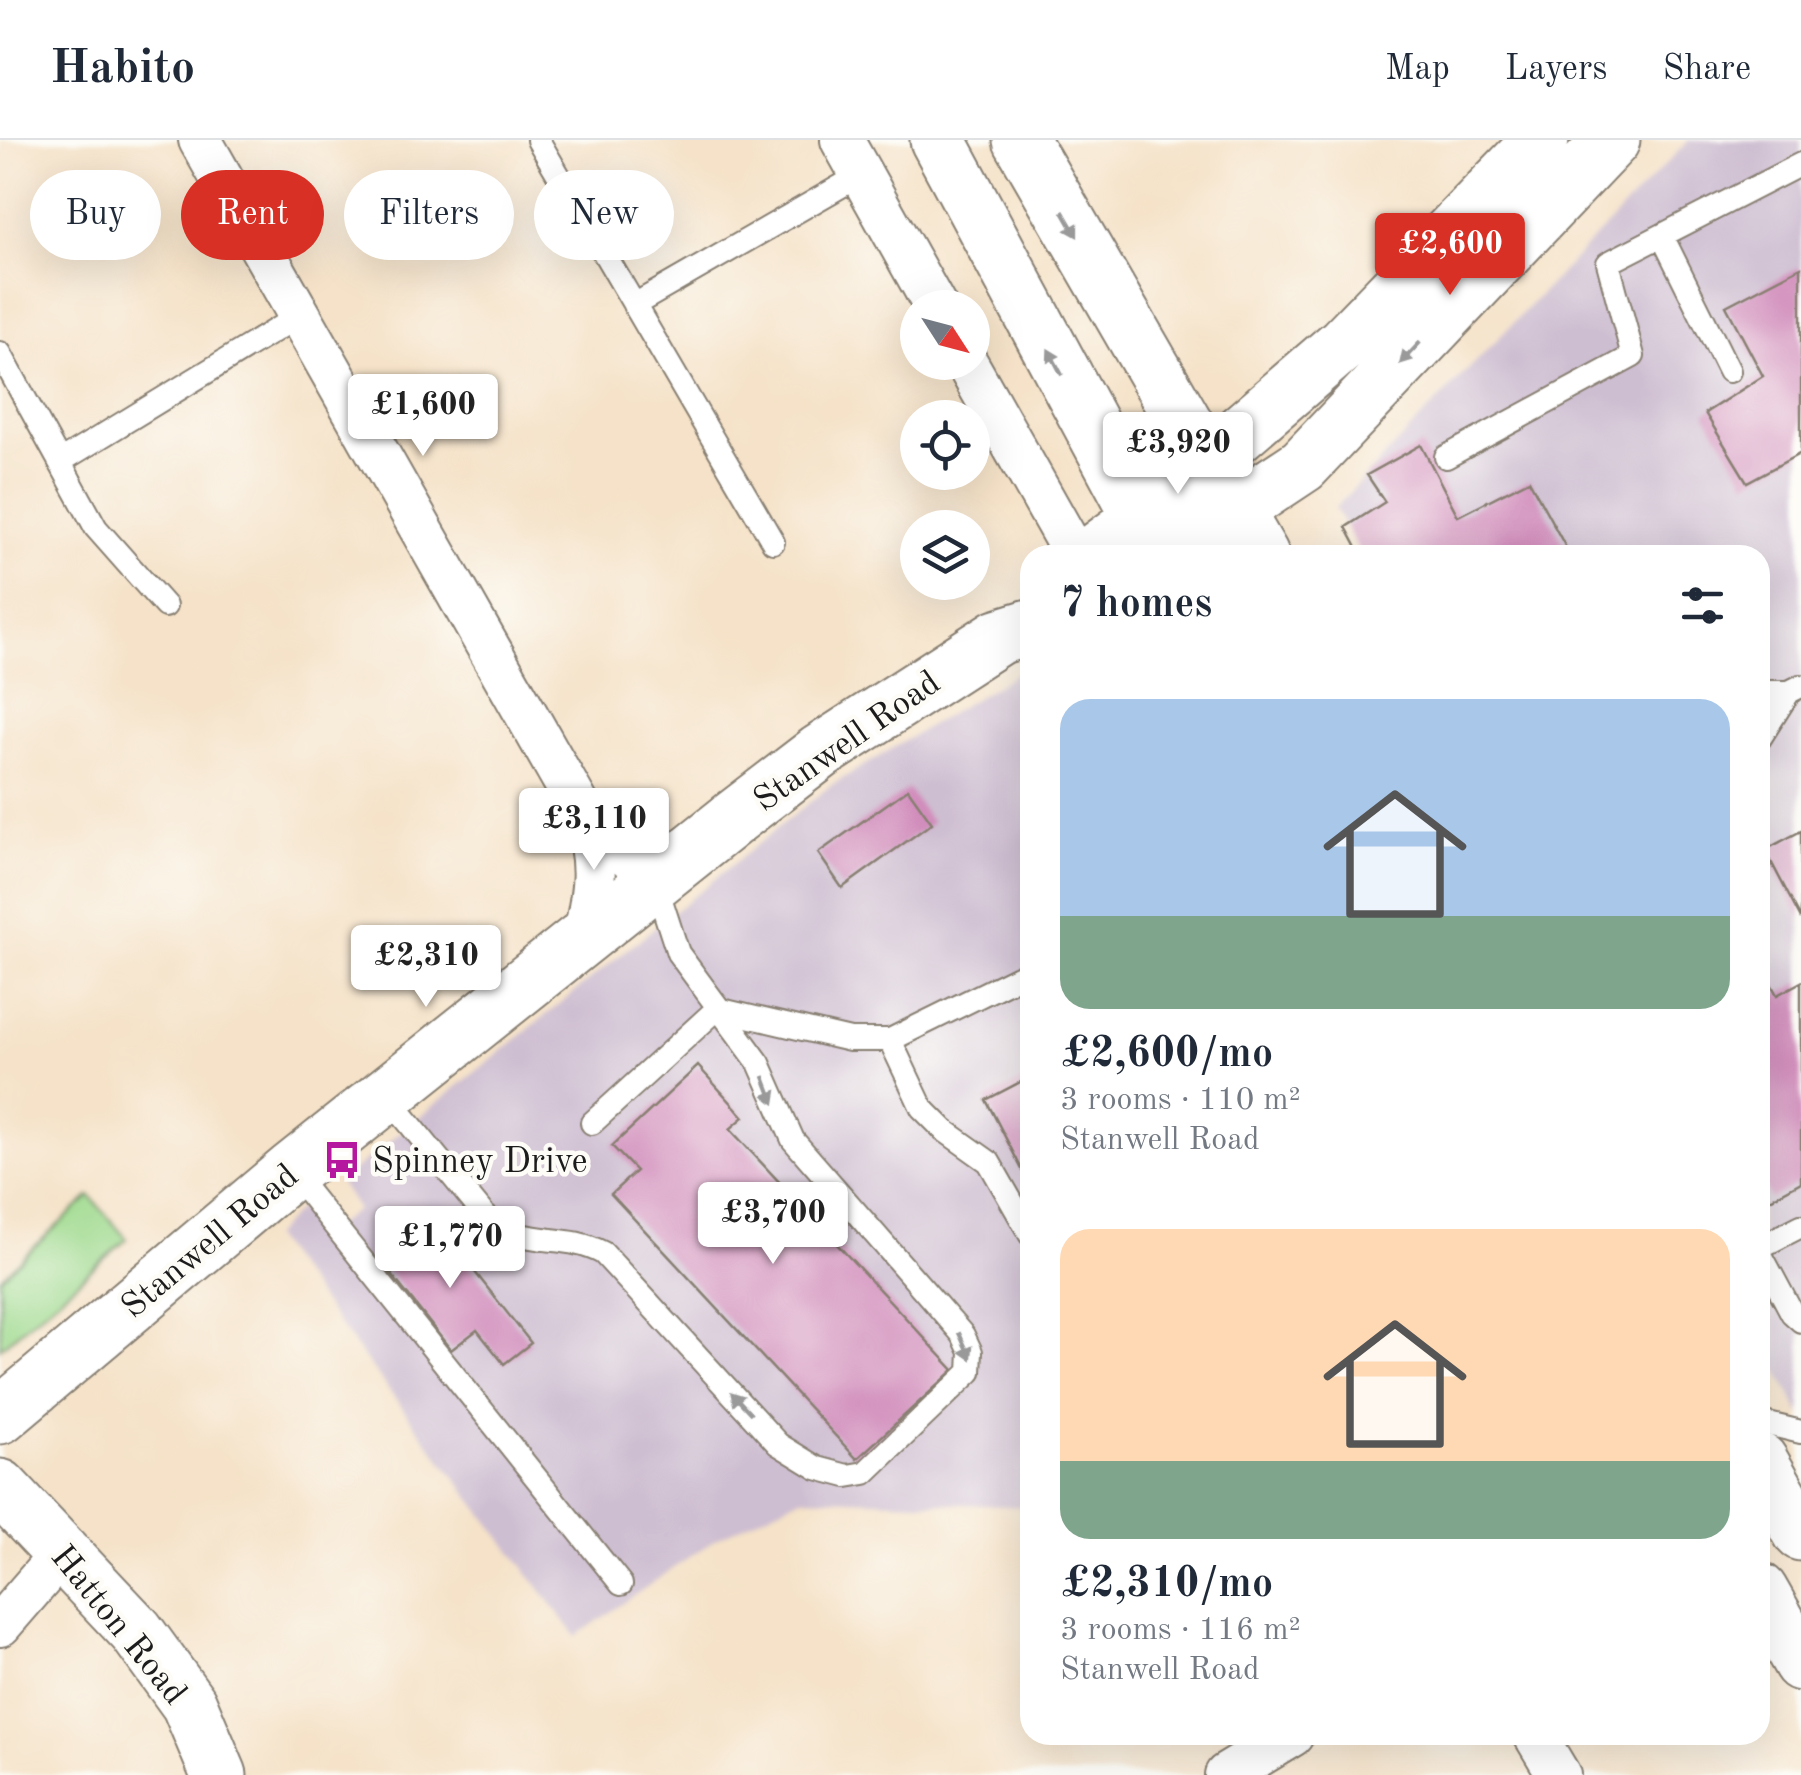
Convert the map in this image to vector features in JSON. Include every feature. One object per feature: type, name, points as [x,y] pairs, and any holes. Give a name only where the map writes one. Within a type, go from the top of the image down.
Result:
[{"type":"main road","points":[[938,140],[1193,526]]},
{"type":"main road","points":[[1021,140],[1193,526]]},
{"type":"main road","points":[[1193,526],[1344,342],[1541,140]]},
{"type":"main road","points":[[1126,545],[1193,526],[1303,465],[1612,140]]},
{"type":"main road","name":"Stanwell Road","points":[[0,1416],[291,1171],[820,752],[1019,622]]},
{"type":"main road","points":[[1770,1479],[1801,1530]]},
{"type":"main road","name":"Hatton Road","points":[[0,1487],[64,1550],[136,1631],[189,1704],[219,1775]]},
{"type":"main road","points":[[1770,1609],[1801,1663]]},
{"type":"street","points":[[200,140],[583,814],[596,854],[595,887],[584,938]]},
{"type":"street","points":[[852,157],[926,290]]},
{"type":"street","points":[[976,380],[1069,545]]},
{"type":"street","points":[[583,814],[655,881]]},
{"type":"street","points":[[0,1625],[64,1550]]},
{"type":"street","points":[[1226,1775],[1276,1745]]},
{"type":"street","points":[[1541,1745],[1559,1775]]},
{"type":"lane","points":[[538,140],[772,542]]},
{"type":"lane","points":[[634,305],[852,157]]},
{"type":"lane","points":[[1446,457],[1633,356],[1608,264],[1801,164]]},
{"type":"lane","points":[[1662,236],[1729,371]]},
{"type":"lane","points":[[61,461],[300,315]]},
{"type":"lane","points":[[0,353],[96,528],[164,606]]},
{"type":"lane","points":[[1770,691],[1795,689]]},
{"type":"lane","points":[[1770,724],[1795,689]]},
{"type":"lane","points":[[386,1096],[485,1216],[502,1230],[520,1238],[587,1244],[604,1253],[778,1444],[817,1468],[847,1476],[865,1473],[970,1372],[972,1352],[962,1335],[792,1140],[759,1063],[678,953],[655,881]]},
{"type":"lane","points":[[717,1009],[850,1040],[890,1040],[1020,976]]},
{"type":"lane","points":[[592,1123],[717,1009]]},
{"type":"lane","points":[[890,1040],[922,1108],[944,1130],[989,1162],[1020,1216]]},
{"type":"lane","points":[[291,1171],[621,1584]]},
{"type":"lane","points":[[1770,1244],[1801,1226]]},
{"type":"lane","points":[[1770,1270],[1792,1314],[1801,1321]]},
{"type":"lane","points":[[1770,1424],[1801,1432]]},
{"type":"shaded area","points":[[1689,140],[1801,140],[1801,1415],[1770,1355],[1770,545],[1355,545],[1335,508]]},
{"type":"shaded area","points":[[1020,671],[1020,1507],[802,1497],[717,1538],[576,1636],[272,1237],[300,1207],[324,1233],[357,1210],[339,1182],[830,786]]},
{"type":"green space","points":[[90,1196],[127,1239],[0,1348],[0,1278]]},
{"type":"building","points":[[1801,267],[1801,453],[1747,482],[1705,413],[1763,376],[1726,306]]},
{"type":"building","points":[[1421,445],[1458,516],[1529,480],[1565,545],[1356,545],[1346,527],[1385,502],[1367,475]]},
{"type":"building","points":[[908,789],[932,823],[842,888],[818,853]]},
{"type":"building","points":[[1801,831],[1801,919],[1770,860],[1770,847]]},
{"type":"building","points":[[1770,982],[1777,995],[1801,982],[1801,1182],[1770,1199]]},
{"type":"building","points":[[698,1066],[744,1117],[730,1129],[954,1370],[857,1459],[611,1194],[636,1171],[612,1146]]},
{"type":"building","points":[[1020,1082],[1020,1166],[986,1100]]},
{"type":"building","points":[[429,1214],[531,1343],[504,1364],[477,1330],[451,1350],[377,1256]]},
{"type":"place","name":"Spinney Drive","points":[[342,1160]]}]
